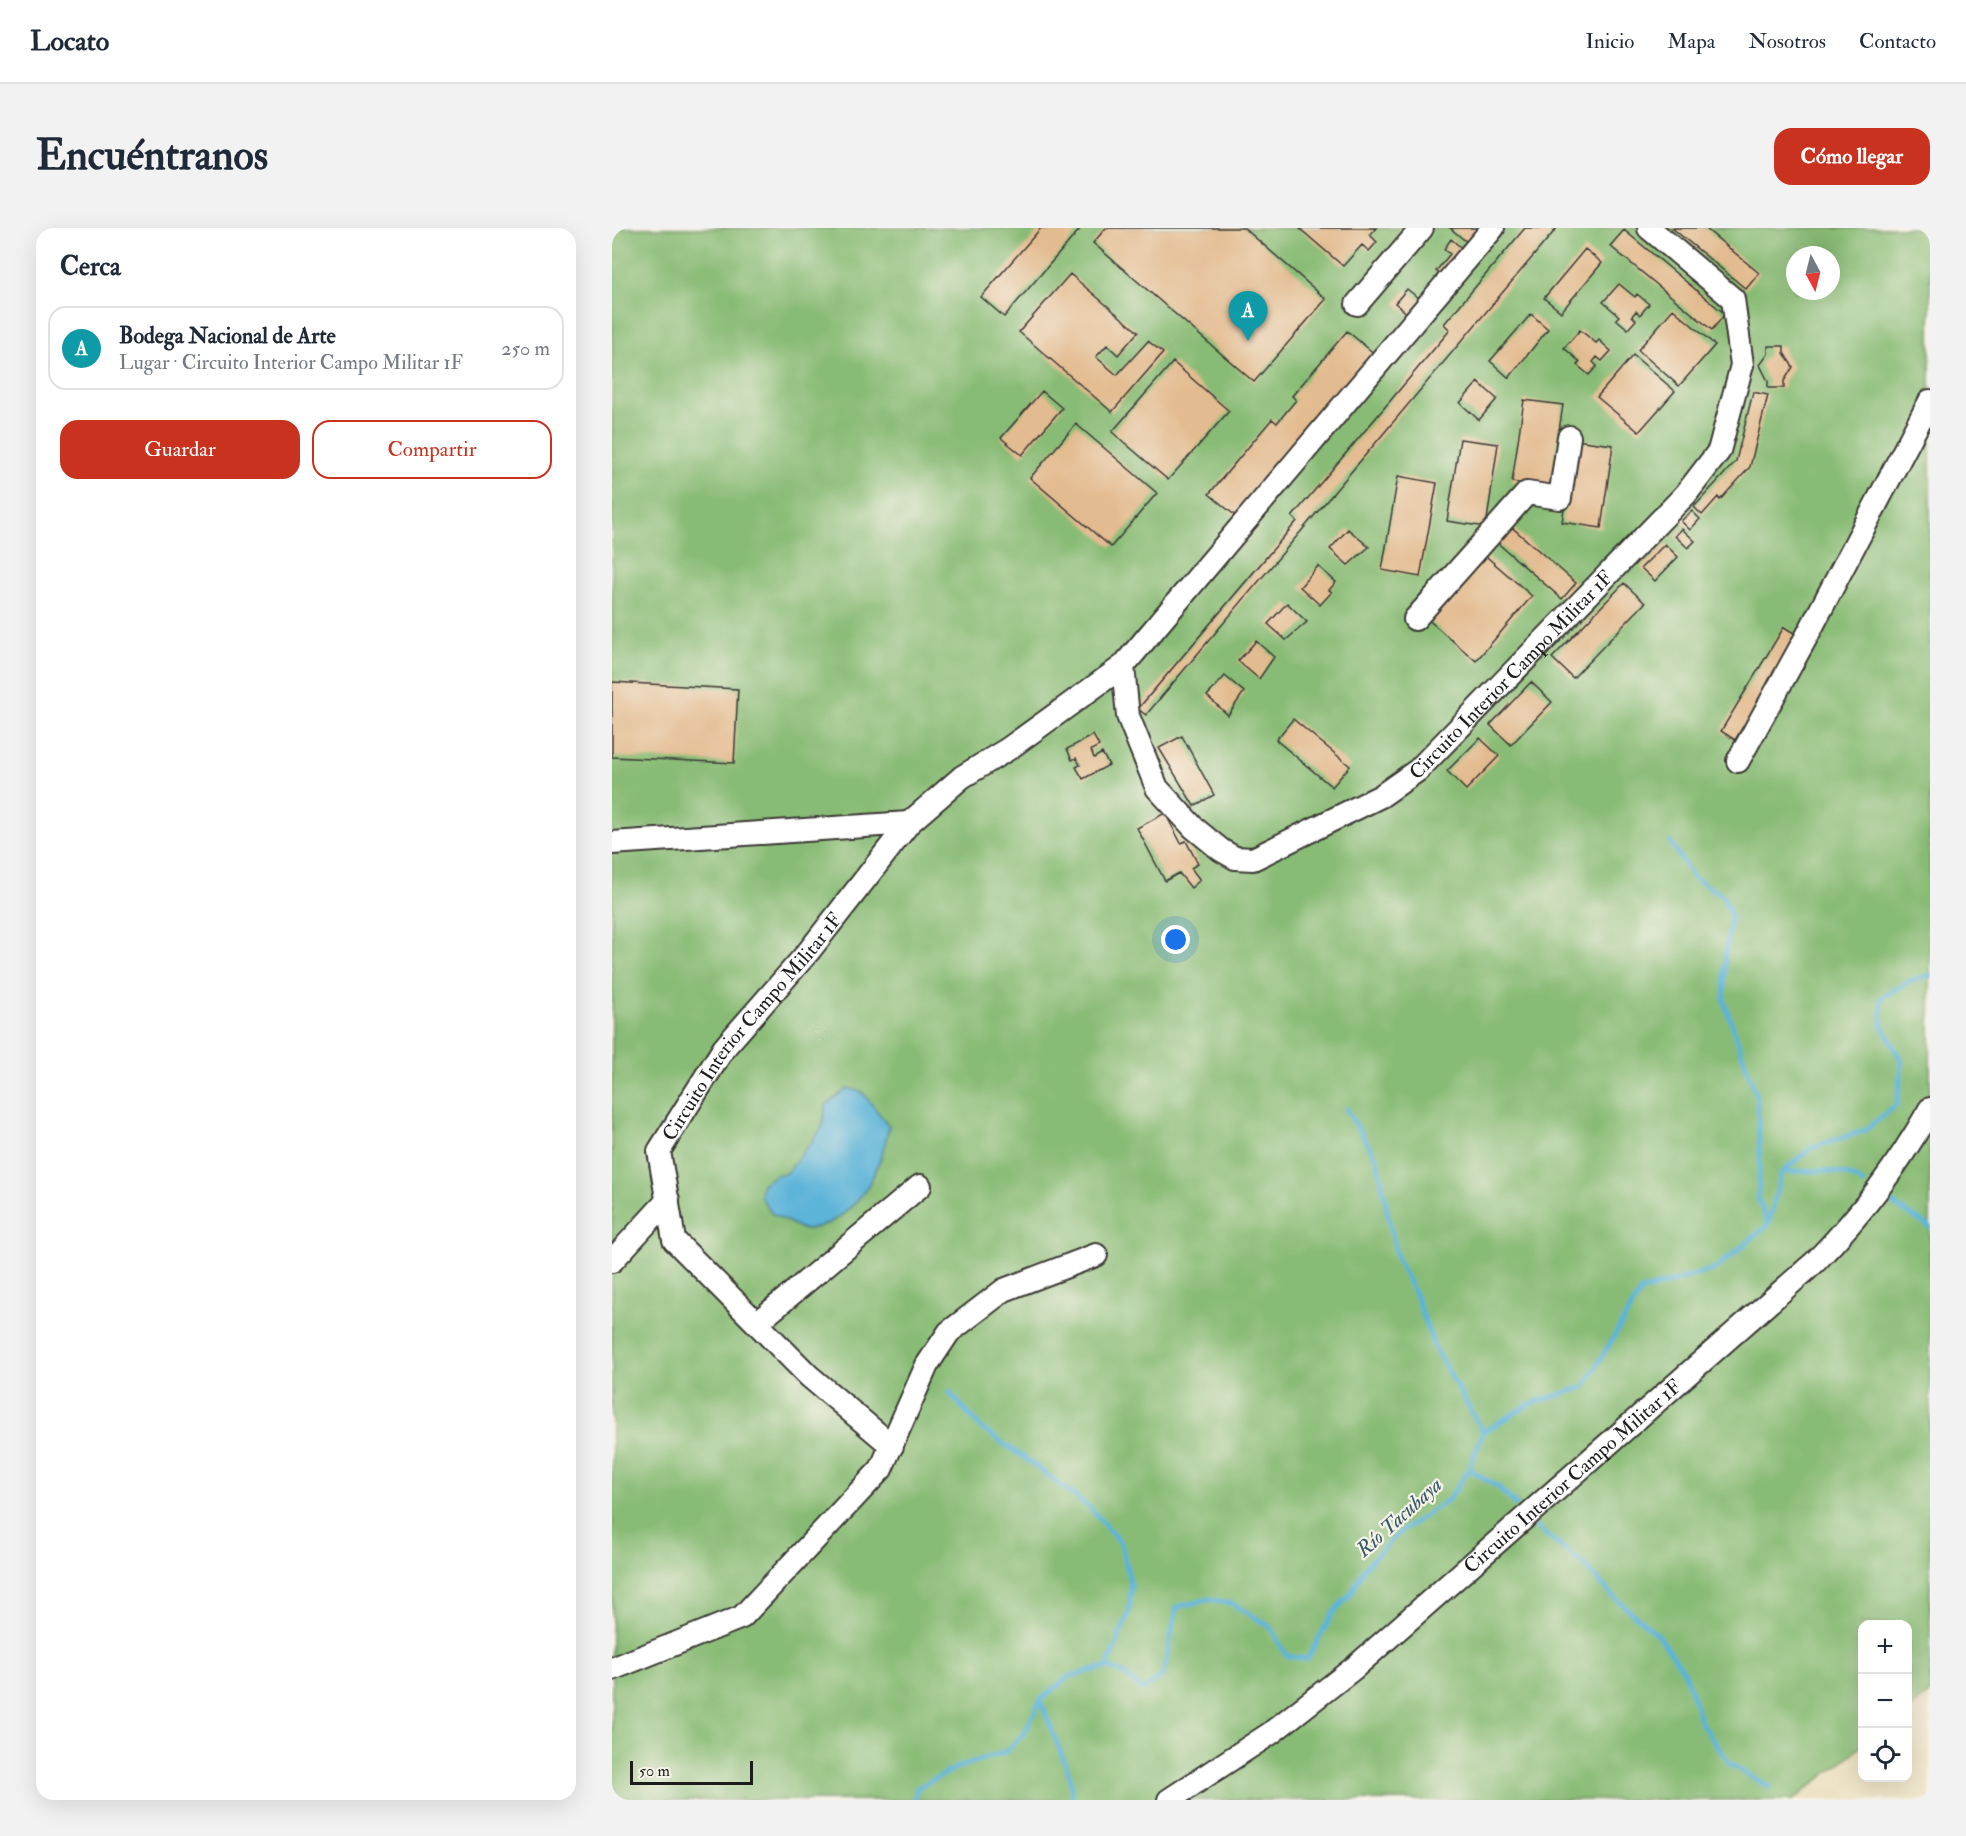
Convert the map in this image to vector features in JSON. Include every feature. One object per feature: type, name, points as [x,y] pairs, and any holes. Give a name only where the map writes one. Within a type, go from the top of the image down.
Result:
[{"type":"street","points":[[1357,304],[1422,228]]},
{"type":"street","name":"Circuito Interior Campo Militar 1F","points":[[891,1446],[809,1376],[758,1322],[674,1240],[659,1151],[724,1048],[809,951],[909,823],[962,777],[1008,749],[1123,666],[1493,228]]},
{"type":"street","name":"Circuito Interior Campo Militar 1F","points":[[1123,666],[1128,716],[1157,788],[1194,828],[1235,858],[1253,859],[1264,854],[1381,796],[1418,770],[1686,494],[1719,452],[1742,365],[1733,298],[1649,228]]},
{"type":"street","points":[[1738,761],[1930,401]]},
{"type":"street","points":[[1415,619],[1527,493],[1560,498],[1569,437]]},
{"type":"street","points":[[612,843],[909,823]]},
{"type":"street","name":"Circuito Interior Campo Militar 1F","points":[[1169,1800],[1270,1733],[1354,1668],[1815,1262],[1857,1219],[1910,1146],[1930,1109]]},
{"type":"street","points":[[758,1322],[920,1186]]},
{"type":"street","points":[[612,1261],[668,1200]]},
{"type":"street","points":[[612,1669],[742,1617],[880,1469],[927,1365],[949,1332],[1004,1290],[1096,1255]]},
{"type":"green space","points":[[612,228],[1930,228],[1930,1693],[1912,1708],[1912,1620],[1858,1620],[1858,1749],[1793,1800],[612,1800]]},
{"type":"water","points":[[848,1088],[862,1092],[889,1126],[882,1154],[871,1181],[844,1214],[822,1226],[804,1230],[772,1214],[760,1196],[762,1184],[776,1175],[787,1173],[822,1128],[826,1105]]},
{"type":"building","points":[[1041,228],[1081,228],[1004,317],[981,297]]},
{"type":"building","points":[[1106,228],[1244,228],[1326,299],[1254,382],[1093,243]]},
{"type":"building","points":[[1299,228],[1376,228],[1370,235],[1377,242],[1369,251],[1362,245],[1343,266]]},
{"type":"building","points":[[1450,228],[1480,228],[1469,244]]},
{"type":"building","points":[[1525,228],[1557,228],[1146,715],[1138,709],[1297,521],[1292,517],[1450,330],[1444,324]]},
{"type":"building","points":[[1672,228],[1705,228],[1759,273],[1746,289]]},
{"type":"building","points":[[1624,230],[1725,314],[1712,330],[1610,246]]},
{"type":"building","points":[[1451,239],[1464,250],[1443,276],[1436,271],[1450,254],[1444,249]]},
{"type":"building","points":[[1585,249],[1602,263],[1561,312],[1544,298]]},
{"type":"building","points":[[1070,274],[1138,332],[1118,355],[1107,345],[1096,357],[1117,375],[1148,341],[1163,353],[1112,412],[1019,332]]},
{"type":"building","points":[[1619,284],[1635,297],[1637,294],[1649,304],[1640,315],[1636,311],[1632,316],[1636,320],[1628,329],[1616,319],[1619,316],[1603,302]]},
{"type":"building","points":[[1407,289],[1422,301],[1410,316],[1395,303]]},
{"type":"building","points":[[1673,309],[1715,345],[1679,386],[1638,350]]},
{"type":"building","points":[[1531,314],[1548,329],[1509,378],[1490,361]]},
{"type":"building","points":[[1580,330],[1596,343],[1599,340],[1611,351],[1602,361],[1597,357],[1593,362],[1597,366],[1589,375],[1577,365],[1580,362],[1564,348]]},
{"type":"building","points":[[1347,331],[1376,355],[1238,518],[1209,494],[1272,419],[1277,423],[1296,400],[1292,396]]},
{"type":"building","points":[[1768,346],[1784,346],[1784,353],[1793,367],[1784,381],[1784,388],[1768,388],[1768,381],[1760,365],[1768,354]]},
{"type":"building","points":[[1633,355],[1675,391],[1639,432],[1597,397]]},
{"type":"building","points":[[1173,362],[1229,411],[1168,480],[1112,432]]},
{"type":"building","points":[[1478,382],[1497,399],[1479,420],[1460,403]]},
{"type":"building","points":[[1042,391],[1062,408],[1022,455],[1001,438]]},
{"type":"building","points":[[1753,392],[1768,395],[1750,467],[1720,500],[1718,497],[1702,515],[1694,507],[1736,461]]},
{"type":"building","points":[[1524,400],[1563,405],[1550,488],[1512,482]]},
{"type":"building","points":[[1076,424],[1157,493],[1111,547],[1030,478]]},
{"type":"building","points":[[1460,439],[1498,444],[1486,527],[1447,521]]},
{"type":"building","points":[[1575,440],[1613,445],[1601,528],[1562,522]]},
{"type":"building","points":[[1398,476],[1437,483],[1420,577],[1382,570]]},
{"type":"building","points":[[1692,511],[1700,519],[1690,530],[1681,521]]},
{"type":"building","points":[[1508,524],[1576,583],[1562,599],[1494,540]]},
{"type":"building","points":[[1348,529],[1369,547],[1348,565],[1330,549]]},
{"type":"building","points":[[1682,529],[1695,541],[1688,548],[1675,536]]},
{"type":"building","points":[[1665,544],[1678,557],[1655,581],[1641,568]]},
{"type":"building","points":[[1481,552],[1532,596],[1476,661],[1425,617]]},
{"type":"building","points":[[1318,566],[1336,582],[1329,590],[1332,592],[1320,605],[1300,587]]},
{"type":"building","points":[[1624,583],[1645,603],[1573,678],[1552,658]]},
{"type":"building","points":[[1287,603],[1307,622],[1286,640],[1268,624]]},
{"type":"building","points":[[1784,627],[1799,636],[1735,740],[1721,731]]},
{"type":"building","points":[[1256,641],[1274,657],[1259,679],[1238,661]]},
{"type":"building","points":[[1225,676],[1244,692],[1228,715],[1207,696]]},
{"type":"building","points":[[612,682],[738,689],[734,763],[612,757]]},
{"type":"building","points":[[1531,682],[1552,702],[1511,745],[1490,725]]},
{"type":"building","points":[[1293,719],[1350,766],[1332,787],[1276,740]]},
{"type":"building","points":[[1093,735],[1099,746],[1091,750],[1094,758],[1102,753],[1109,765],[1083,779],[1076,767],[1080,765],[1076,758],[1072,760],[1067,749]]},
{"type":"building","points":[[1182,736],[1214,795],[1194,806],[1159,748]]},
{"type":"building","points":[[1480,738],[1499,756],[1466,790],[1447,771]]},
{"type":"building","points":[[1165,813],[1181,843],[1186,841],[1198,864],[1191,868],[1200,880],[1191,888],[1179,873],[1165,881],[1137,828]]},
{"type":"waterway","points":[[1670,842],[1693,877],[1723,896],[1731,916],[1725,955],[1724,1001],[1757,1098],[1760,1158],[1758,1199],[1768,1224]]},
{"type":"waterway","name":"Río Tacubaya","points":[[915,1800],[917,1788],[958,1767],[1005,1752],[1024,1734],[1040,1700],[1070,1676],[1107,1667],[1121,1672],[1143,1690],[1163,1675],[1177,1607],[1210,1599],[1233,1604],[1269,1626],[1287,1656],[1307,1659],[1333,1613],[1352,1592],[1364,1568],[1398,1534],[1449,1499],[1469,1469],[1483,1432],[1530,1404],[1584,1387],[1641,1291],[1715,1269],[1768,1225],[1782,1172],[1811,1148],[1866,1130],[1897,1104],[1902,1062],[1882,1025],[1881,998],[1910,981],[1930,975]]},
{"type":"waterway","points":[[1346,1109],[1377,1159],[1397,1259],[1416,1296],[1434,1347],[1483,1432]]},
{"type":"waterway","points":[[1782,1172],[1836,1172],[1846,1174],[1864,1184]]},
{"type":"waterway","points":[[1888,1201],[1930,1227]]},
{"type":"waterway","points":[[949,1392],[982,1429],[1089,1507],[1121,1543],[1131,1586],[1129,1612],[1107,1667]]},
{"type":"waterway","points":[[1469,1469],[1498,1487],[1516,1505]]},
{"type":"waterway","points":[[1536,1527],[1583,1564],[1615,1598],[1659,1636],[1685,1673],[1701,1723],[1730,1764],[1769,1787]]},
{"type":"waterway","points":[[1040,1700],[1069,1773],[1073,1800]]},
{"type":"place","name":"Bodega Nacional de Arte","points":[[1248,341]]}]
